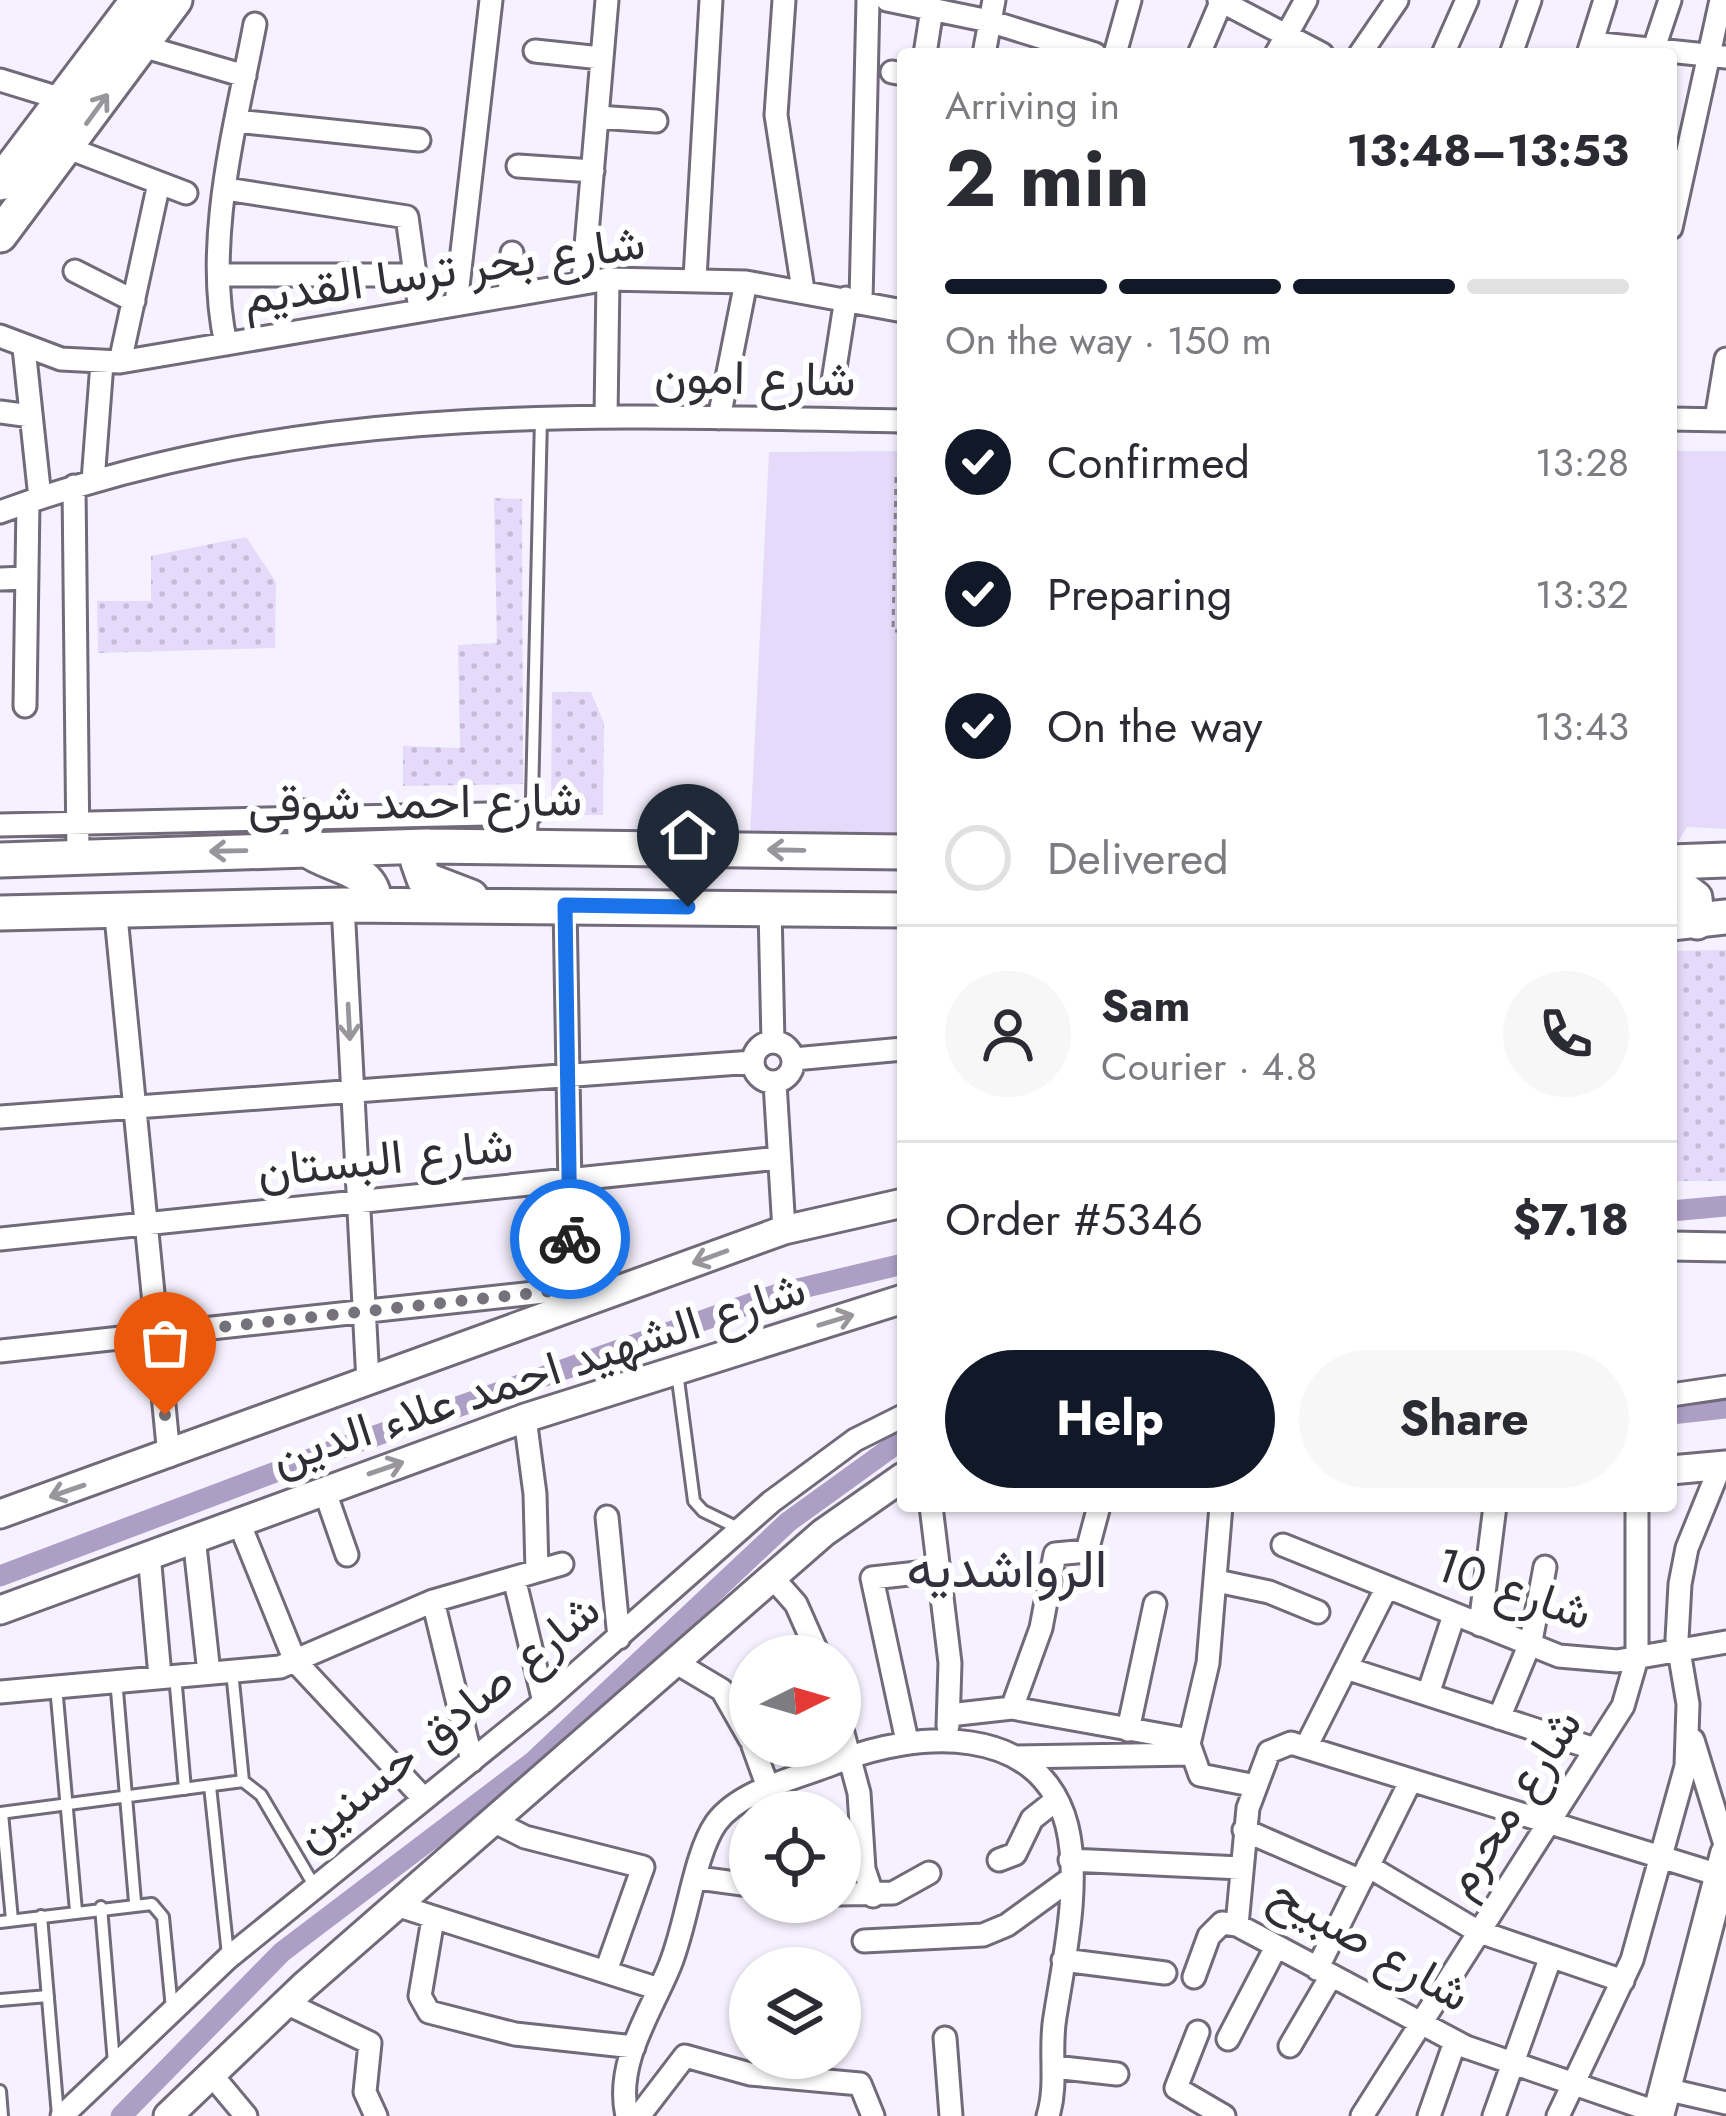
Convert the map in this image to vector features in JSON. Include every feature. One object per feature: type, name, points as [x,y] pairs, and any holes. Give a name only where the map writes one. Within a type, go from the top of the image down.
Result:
[{"type":"main road","points":[[4,221],[11,175],[138,0]]},
{"type":"main road","points":[[11,175],[68,148],[175,0]]},
{"type":"main road","name":"شارع احمد شوقى","points":[[0,860],[78,839],[305,833],[427,846],[531,830],[897,852]]},
{"type":"main road","points":[[305,833],[367,878],[375,890],[359,905]]},
{"type":"main road","points":[[427,846],[418,862],[424,879],[493,904]]},
{"type":"main road","points":[[1677,862],[1726,860]]},
{"type":"main road","points":[[1677,884],[1695,898],[1698,920]]},
{"type":"main road","points":[[0,913],[115,906],[493,904],[897,910]]},
{"type":"main road","points":[[1661,2106],[1722,1870]]},
{"type":"street","points":[[456,304],[491,0]]},
{"type":"street","points":[[584,281],[607,0]]},
{"type":"street","points":[[695,278],[711,0]]},
{"type":"street","points":[[784,0],[776,115],[803,290]]},
{"type":"street","points":[[833,381],[854,299],[868,0]]},
{"type":"street","points":[[887,0],[932,9],[992,10],[1081,48]]},
{"type":"street","points":[[1117,48],[1130,0]]},
{"type":"street","points":[[1201,48],[1221,0],[1312,48]]},
{"type":"street","points":[[1279,48],[1306,0]]},
{"type":"street","points":[[1364,48],[1396,0]]},
{"type":"street","points":[[1446,48],[1467,0]]},
{"type":"street","points":[[1513,48],[1530,0]]},
{"type":"street","points":[[1590,48],[1605,0]]},
{"type":"street","points":[[1654,48],[1670,0]]},
{"type":"street","points":[[1677,206],[1718,56],[1721,0]]},
{"type":"street","points":[[926,48],[932,9]]},
{"type":"street","points":[[985,48],[992,10]]},
{"type":"street","points":[[226,344],[219,275],[226,189],[255,24]]},
{"type":"street","points":[[142,46],[245,76]]},
{"type":"street","points":[[535,51],[602,58]]},
{"type":"street","points":[[1677,53],[1718,56]]},
{"type":"street","points":[[0,80],[62,99]]},
{"type":"street","points":[[597,117],[656,121]]},
{"type":"street","points":[[236,122],[419,140]]},
{"type":"street","points":[[68,148],[187,193]]},
{"type":"street","points":[[518,166],[593,171]]},
{"type":"street","points":[[0,825],[78,839],[83,483],[111,362],[134,301],[159,183]]},
{"type":"street","points":[[226,189],[410,218],[420,310]]},
{"type":"street","points":[[509,295],[512,253]]},
{"type":"street","points":[[75,271],[134,301]]},
{"type":"street","points":[[219,275],[413,275]]},
{"type":"street","points":[[606,417],[608,279]]},
{"type":"street","name":"شارع بحر ترسا القديم","points":[[0,336],[24,348],[111,362],[608,279],[746,282],[897,310]]},
{"type":"street","points":[[718,418],[746,282]]},
{"type":"street","points":[[24,348],[34,500],[25,706]]},
{"type":"street","points":[[1677,419],[1721,420],[1726,358]]},
{"type":"street","points":[[0,412],[31,416]]},
{"type":"street","name":"شارع امون","points":[[0,512],[83,483],[318,432],[541,418],[897,421]]},
{"type":"street","points":[[0,579],[27,578]]},
{"type":"street","points":[[305,833],[531,830]]},
{"type":"street","points":[[359,905],[353,1088],[368,1382]]},
{"type":"street","points":[[0,1351],[364,1312],[572,1299],[565,905]]},
{"type":"street","points":[[115,906],[169,1456]]},
{"type":"street","points":[[770,908],[773,1042]]},
{"type":"street","points":[[773,1042],[784,1045],[794,1059],[787,1078],[775,1083],[762,1079],[753,1062],[757,1050],[773,1042]]},
{"type":"street","points":[[794,1059],[897,1050]]},
{"type":"street","points":[[0,1117],[753,1062]]},
{"type":"street","points":[[775,1083],[784,1230]]},
{"type":"street","name":"شارع البستان","points":[[0,1239],[779,1158]]},
{"type":"street","name":"شارع الشهيد احمد علاء الدين","points":[[0,1514],[368,1382],[572,1299],[784,1230],[897,1204]]},
{"type":"street","points":[[1677,1246],[1726,1247]]},
{"type":"street","name":"شارع الشهيد احمد علاء الدين","points":[[0,1610],[525,1418],[897,1301]]},
{"type":"street","points":[[1677,1395],[1726,1387]]},
{"type":"street","points":[[525,1418],[535,1494],[537,1571]]},
{"type":"street","name":"شارع صادق حسنين","points":[[60,2116],[228,1958],[544,1702],[741,1529],[855,1440],[897,1419]]},
{"type":"street","points":[[1387,1587],[1306,1748],[1663,1857],[1722,1870],[1689,1728],[1677,1611],[1687,1548],[1723,1466],[1677,1470]]},
{"type":"street","name":"شارع صادق حسنين","points":[[168,2116],[286,2002],[772,1577],[845,1514],[897,1482]]},
{"type":"street","points":[[324,1490],[347,1556]]},
{"type":"street","points":[[932,1512],[950,1663],[948,1740]]},
{"type":"street","points":[[1012,1708],[1041,1628],[1055,1554],[1087,1551],[1097,1512]]},
{"type":"street","points":[[1221,1512],[1208,1663],[1190,1747],[1200,1774],[1256,1786]]},
{"type":"street","points":[[1480,1625],[1494,1512]]},
{"type":"street","name":"شارع محرم","points":[[1363,2116],[1418,2022],[1623,1706],[1637,1658],[1637,1512]]},
{"type":"street","points":[[607,1517],[620,1638]]},
{"type":"street","points":[[238,1520],[295,1661],[424,1799]]},
{"type":"street","points":[[194,1537],[208,1673]]},
{"type":"street","name":"شارع 10","points":[[1283,1545],[1529,1646],[1578,1660],[1637,1658],[1726,1642]]},
{"type":"street","points":[[149,1554],[167,1676]]},
{"type":"street","points":[[0,1692],[295,1661],[433,1601],[562,1564]]},
{"type":"street","points":[[1499,1718],[1529,1646],[1545,1568]]},
{"type":"street","points":[[907,1741],[872,1578],[937,1571]]},
{"type":"street","points":[[772,1577],[796,1604],[810,1635]]},
{"type":"street","points":[[514,1578],[544,1702]]},
{"type":"street","points":[[1216,1581],[1269,1592],[1318,1612]]},
{"type":"street","points":[[433,1601],[472,1761]]},
{"type":"street","points":[[1128,1730],[1155,1604]]},
{"type":"street","points":[[1428,1694],[1454,1615]]},
{"type":"street","points":[[675,1662],[722,1690],[729,1703]]},
{"type":"street","points":[[1346,1668],[1595,1749]]},
{"type":"street","points":[[949,1715],[1012,1708],[1190,1747]]},
{"type":"street","points":[[1558,2116],[1623,1981],[1663,1857],[1686,1766],[1689,1728]]},
{"type":"street","points":[[861,1754],[907,1741],[948,1740],[1015,1757],[1190,1747]]},
{"type":"street","name":"شارع صبيح","points":[[1306,1748],[1284,1743],[1273,1748],[1256,1786],[1244,1830],[1237,1925],[1455,2042],[1512,2065],[1661,2106],[1725,2100]]},
{"type":"street","points":[[1015,1757],[1056,1800],[1067,1828],[1070,1870],[1048,2116]]},
{"type":"street","points":[[760,1767],[769,1790]]},
{"type":"street","points":[[627,2116],[624,2095],[634,2047],[716,1824],[740,1801],[826,1767]]},
{"type":"street","points":[[853,1767],[863,1823],[864,1869],[873,1895]]},
{"type":"street","points":[[1290,2047],[1411,1780]]},
{"type":"street","points":[[999,1860],[1015,1854],[1032,1819],[1056,1800]]},
{"type":"street","points":[[493,1821],[525,1837],[644,1867],[606,1971]]},
{"type":"street","points":[[1244,1830],[1365,1874],[1477,1931],[1623,1981]]},
{"type":"street","points":[[864,1941],[983,1935],[1007,1924],[1070,1870],[1241,1868]]},
{"type":"street","points":[[861,1895],[893,1893],[928,1873]]},
{"type":"street","points":[[698,1877],[729,1882]]},
{"type":"street","points":[[396,1905],[659,1989]]},
{"type":"street","points":[[433,1919],[420,1996],[429,2012],[514,2034],[634,2047]]},
{"type":"street","points":[[1194,1977],[1212,1930],[1222,1922],[1237,1925]]},
{"type":"street","points":[[1228,2039],[1276,1947]]},
{"type":"street","points":[[1494,2116],[1550,1959]]},
{"type":"street","points":[[1064,1960],[1165,1973]]},
{"type":"street","points":[[286,2002],[370,2043],[365,2092],[376,2116]]},
{"type":"street","points":[[1198,2032],[1176,2088],[1224,2116]]},
{"type":"street","points":[[945,2038],[951,2116]]},
{"type":"street","points":[[1430,2116],[1455,2042]]},
{"type":"street","points":[[639,2116],[686,2056],[750,2074],[860,2084],[873,2116]]},
{"type":"street","points":[[1054,2067],[1117,2074]]},
{"type":"street","points":[[212,2074],[245,2116]]},
{"type":"lane","points":[[531,830],[541,418]]},
{"type":"lane","points":[[676,1368],[694,1501],[703,1511],[741,1529]]},
{"type":"lane","points":[[232,1671],[243,1781]]},
{"type":"lane","points":[[167,1676],[185,1789]]},
{"type":"lane","points":[[116,1679],[135,1902]]},
{"type":"lane","points":[[56,1683],[76,1911]]},
{"type":"lane","points":[[172,2012],[163,1917],[152,1904],[135,1902],[6,1921],[1,1813],[243,1781],[261,1795],[315,1887]]},
{"type":"lane","points":[[209,1786],[228,1958]]},
{"type":"lane","points":[[101,1907],[115,2067]]},
{"type":"lane","points":[[41,1916],[60,2116]]},
{"type":"lane","points":[[0,2000],[48,1996]]},
{"type":"lane","points":[[0,2091],[2,2116]]},
{"type":"path","points":[[896,477],[893,631],[897,631]]},
{"type":"shaded area","points":[[897,451],[897,840],[750,837],[769,452]]},
{"type":"shaded area","points":[[1677,451],[1726,451],[1726,829],[1687,827],[1677,843]]},
{"type":"shaded area","points":[[494,498],[522,499],[523,784],[403,786],[403,746],[460,748],[458,645],[497,643]]},
{"type":"shaded area","points":[[246,537],[276,582],[275,648],[98,653],[97,601],[151,601],[151,556]]},
{"type":"shaded area","points":[[552,692],[591,692],[604,723],[603,815],[551,815]]},
{"type":"shaded area","points":[[1726,950],[1726,1181],[1677,1181],[1677,951]]},
{"type":"waterway","points":[[1677,1210],[1726,1206]]},
{"type":"waterway","points":[[0,1576],[318,1456],[781,1293],[897,1265]]},
{"type":"waterway","points":[[1677,1413],[1726,1408]]},
{"type":"waterway","points":[[121,2116],[282,1952],[534,1761],[788,1522],[897,1443]]},
{"type":"way so far","points":[[165,1415],[156,1334],[571,1289],[570,1239]]},
{"type":"district","name":"الرواشديه","points":[[1007,1568]]},
{"type":"route","points":[[570,1239],[565,905],[688,907]]}]
